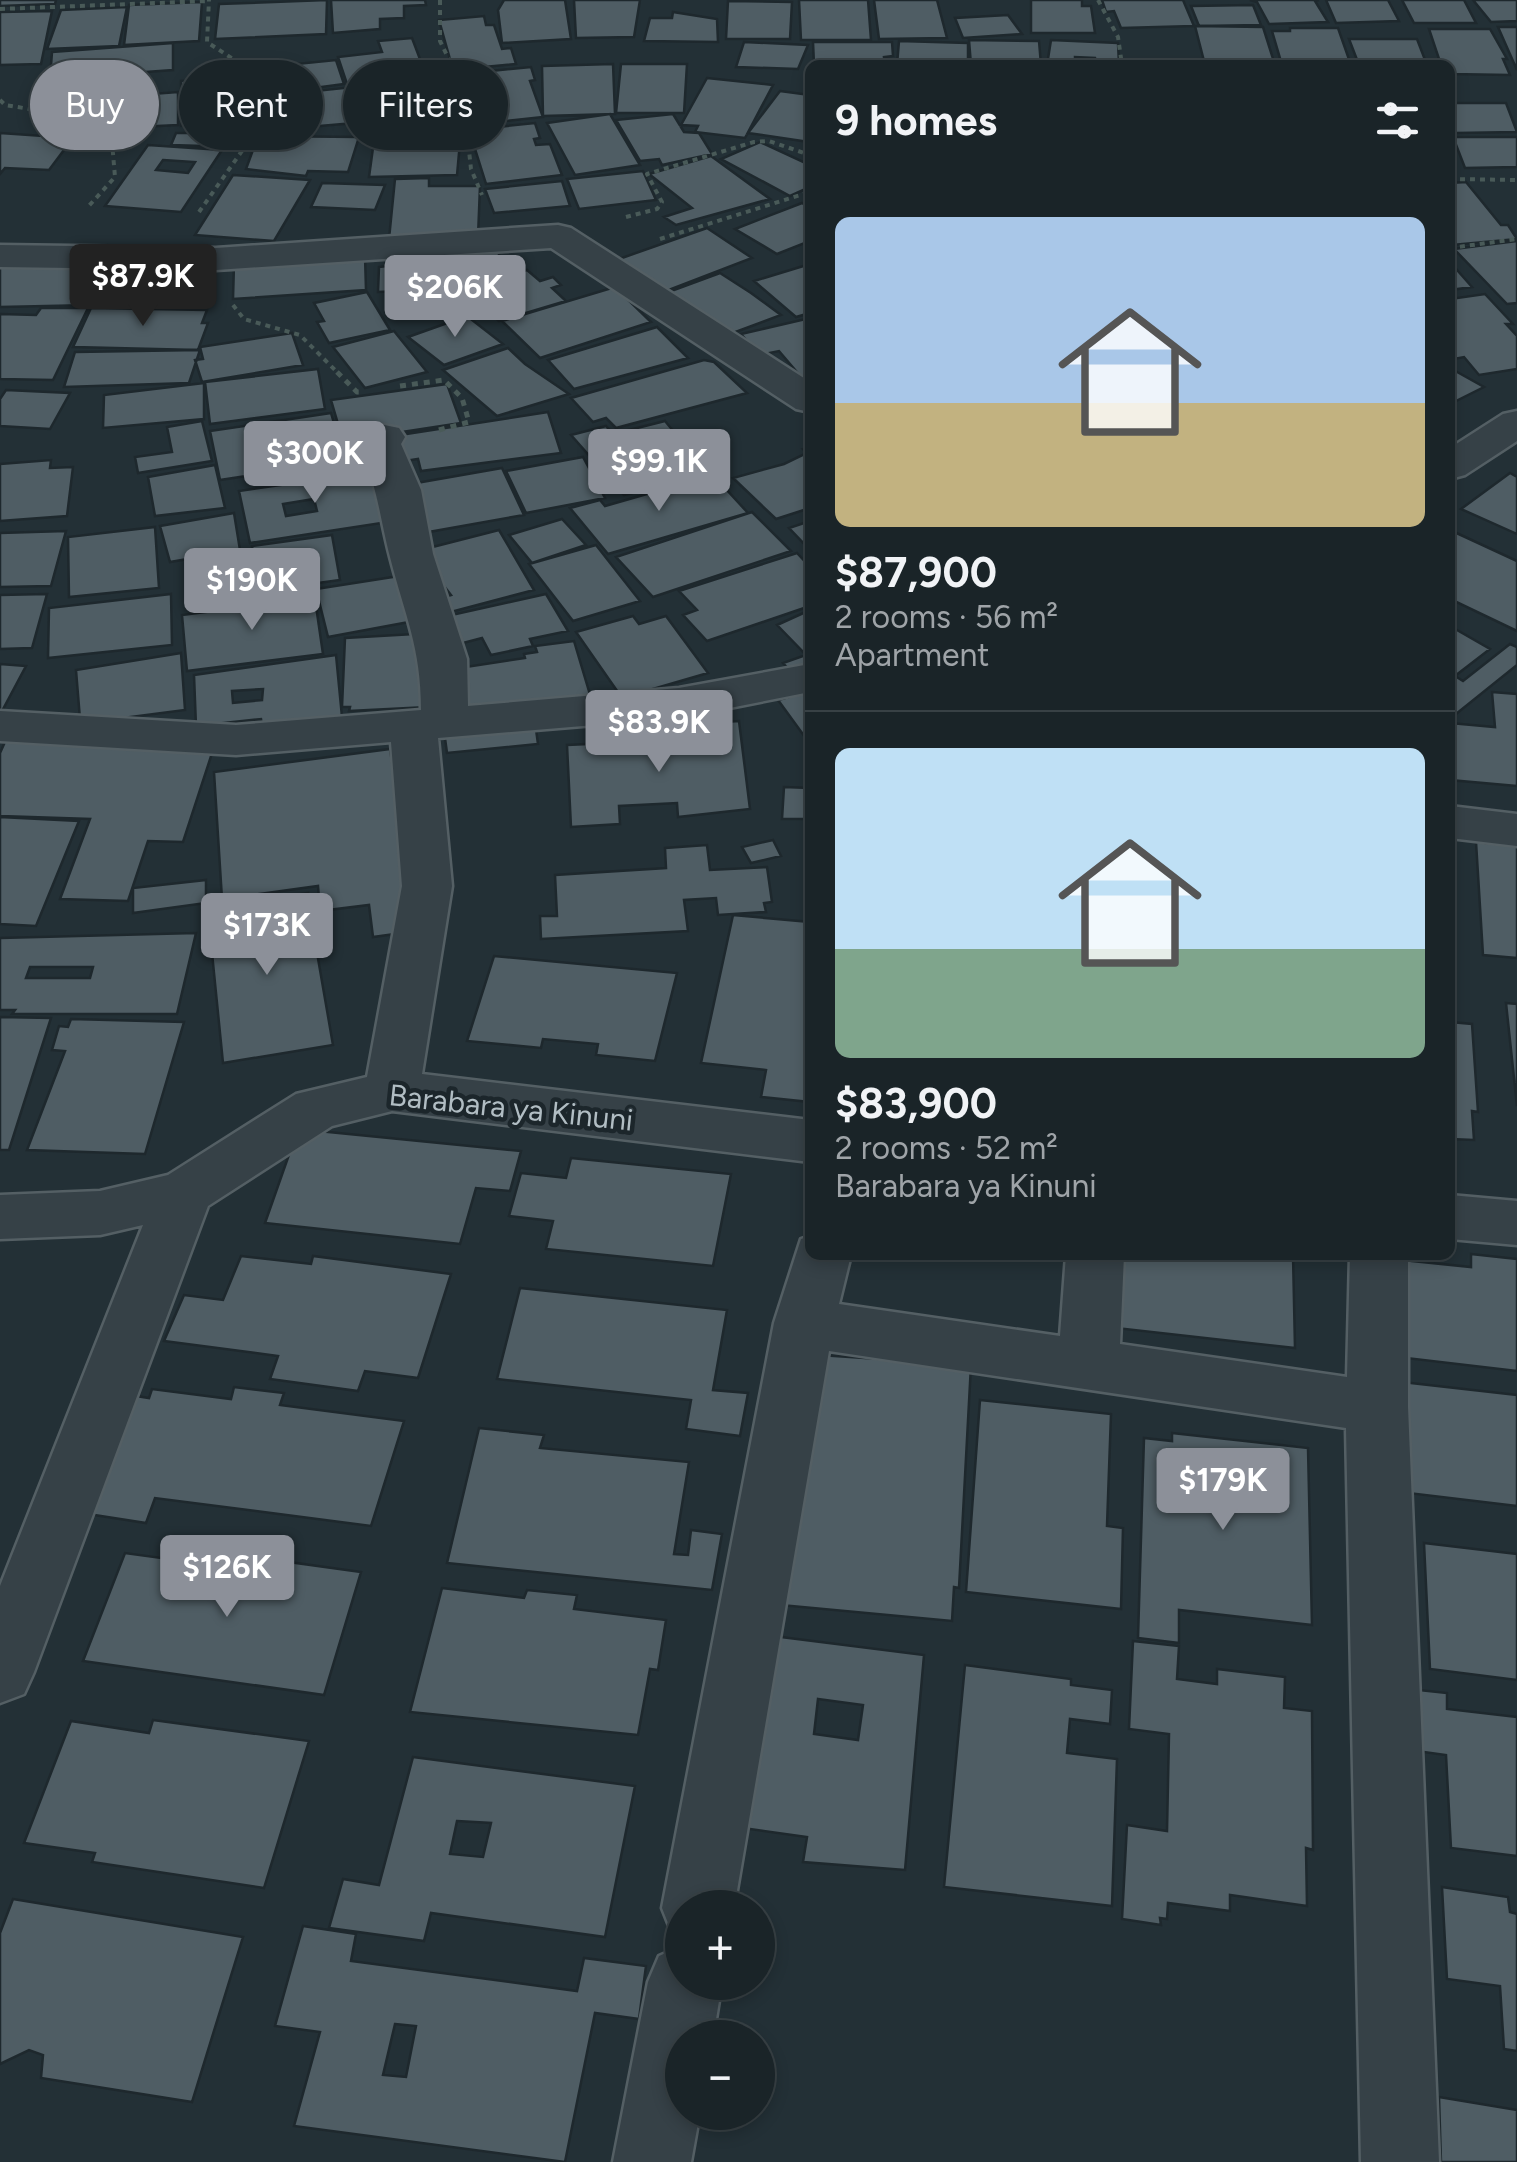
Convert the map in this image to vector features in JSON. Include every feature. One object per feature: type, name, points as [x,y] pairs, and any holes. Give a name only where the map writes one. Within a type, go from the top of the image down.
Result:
[{"type":"street","points":[[0,256],[184,256],[216,260],[558,236],[805,397]]},
{"type":"street","points":[[1455,463],[1517,423]]},
{"type":"street","points":[[384,437],[380,444],[400,490],[411,554],[444,659],[429,724],[428,886],[392,1091]]},
{"type":"street","points":[[0,726],[236,740],[679,703],[805,679]]},
{"type":"street","points":[[1455,823],[1517,830]]},
{"type":"street","name":"Barabara ya Kinuni","points":[[0,1216],[100,1214],[184,1193],[316,1108],[392,1091],[805,1139]]},
{"type":"street","points":[[0,1672],[184,1193]]},
{"type":"street","points":[[1455,1217],[1517,1223]]},
{"type":"street","points":[[701,1890],[804,1323],[821,1260]]},
{"type":"street","points":[[1088,1364],[1095,1260]]},
{"type":"street","points":[[1378,1260],[1377,1407],[1400,2162]]},
{"type":"street","points":[[804,1323],[1377,1407]]},
{"type":"street","points":[[652,2162],[682,2000]]},
{"type":"path","points":[[0,10],[209,0],[207,42],[246,67],[256,131],[184,256],[244,319],[300,335],[357,392],[368,391]]},
{"type":"path","points":[[440,0],[440,41],[462,86],[471,169],[480,184],[492,240]]},
{"type":"path","points":[[1098,0],[1118,37],[1121,60]]},
{"type":"path","points":[[0,100],[5,105],[60,114],[112,142],[115,177],[46,255]]},
{"type":"path","points":[[558,236],[657,209],[662,202],[647,174],[754,142],[769,141],[805,154]]},
{"type":"path","points":[[1455,179],[1517,180]]},
{"type":"path","points":[[592,259],[805,194]]},
{"type":"path","points":[[1455,247],[1517,240]]},
{"type":"path","points":[[384,437],[469,422],[470,413],[456,388],[444,380],[394,387]]},
{"type":"building","points":[[0,0],[56,0],[55,4],[0,6]]},
{"type":"building","points":[[327,0],[326,34],[215,39],[219,4]]},
{"type":"building","points":[[331,0],[425,0],[426,5],[404,6],[404,18],[380,19],[380,29],[333,33]]},
{"type":"building","points":[[504,0],[565,0],[571,39],[502,43],[498,10]]},
{"type":"building","points":[[574,0],[640,0],[634,37],[576,38]]},
{"type":"building","points":[[799,0],[868,0],[871,40],[801,40]]},
{"type":"building","points":[[874,0],[937,0],[947,38],[879,39]]},
{"type":"building","points":[[1031,0],[1082,0],[1082,6],[1091,6],[1095,33],[1031,33]]},
{"type":"building","points":[[1102,0],[1183,0],[1194,26],[1121,28],[1114,11],[1106,12]]},
{"type":"building","points":[[1250,0],[1319,0],[1315,1],[1328,22],[1269,24],[1257,2]]},
{"type":"building","points":[[1326,0],[1388,0],[1399,21],[1336,23]]},
{"type":"building","points":[[1402,0],[1464,0],[1476,23],[1414,23]]},
{"type":"building","points":[[1473,0],[1517,0],[1517,21],[1491,22]]},
{"type":"building","points":[[728,1],[792,2],[790,39],[726,39]]},
{"type":"building","points":[[202,2],[199,41],[124,45],[129,5]]},
{"type":"building","points":[[1253,5],[1261,25],[1199,26],[1191,6]]},
{"type":"building","points":[[127,7],[119,46],[47,49],[61,10]]},
{"type":"building","points":[[52,11],[42,60],[0,65],[0,12]]},
{"type":"building","points":[[673,12],[717,19],[718,42],[644,41],[650,18],[672,18]]},
{"type":"building","points":[[1008,15],[1022,34],[963,38],[955,18]]},
{"type":"building","points":[[484,16],[486,25],[494,25],[502,49],[511,48],[516,64],[508,65],[508,60],[450,60],[439,20]]},
{"type":"building","points":[[1195,26],[1263,27],[1273,60],[1204,60]]},
{"type":"building","points":[[1498,27],[1517,27],[1517,70]]},
{"type":"building","points":[[1338,28],[1349,60],[1281,60],[1272,31]]},
{"type":"building","points":[[1429,29],[1490,29],[1507,59],[1503,59],[1510,75],[1455,74],[1455,60],[1439,60]]},
{"type":"building","points":[[412,38],[420,60],[343,60],[343,72],[338,57],[382,52],[378,41]]},
{"type":"building","points":[[1349,39],[1417,39],[1425,60],[1357,60]]},
{"type":"building","points":[[969,40],[1039,41],[1041,60],[971,60]]},
{"type":"building","points":[[1051,40],[1118,43],[1119,60],[1048,60]]},
{"type":"building","points":[[899,41],[968,43],[968,60],[897,60]]},
{"type":"building","points":[[744,42],[808,45],[798,69],[736,67]]},
{"type":"building","points":[[813,42],[892,42],[893,56],[884,60],[814,60]]},
{"type":"building","points":[[173,43],[173,70],[159,71],[159,60],[51,60],[52,52]]},
{"type":"building","points":[[336,60],[343,84],[323,87],[323,61]]},
{"type":"building","points":[[613,64],[615,114],[543,116],[542,66]]},
{"type":"building","points":[[621,64],[687,64],[684,113],[616,113]]},
{"type":"building","points":[[531,67],[535,80],[530,81],[543,117],[508,121],[508,69]]},
{"type":"building","points":[[707,78],[773,85],[745,138],[695,132],[698,126],[681,125]]},
{"type":"building","points":[[343,88],[343,124],[323,126],[323,90]]},
{"type":"building","points":[[780,91],[805,94],[805,141],[748,133]]},
{"type":"building","points":[[178,92],[178,125],[159,126],[159,93]]},
{"type":"building","points":[[1455,103],[1506,103],[1517,132],[1456,133]]},
{"type":"building","points":[[610,114],[640,165],[575,175],[547,123]]},
{"type":"building","points":[[673,114],[684,132],[699,133],[712,154],[662,165],[659,159],[640,161],[616,120]]},
{"type":"building","points":[[535,123],[540,138],[534,139],[536,145],[550,144],[562,175],[486,184],[475,150],[508,150],[508,126]]},
{"type":"building","points":[[0,133],[30,135],[30,150],[64,150],[49,170],[5,168],[0,174]]},
{"type":"building","points":[[176,133],[179,133],[179,145],[171,145]]},
{"type":"building","points":[[323,137],[343,137],[343,150],[355,150],[348,172],[308,171],[306,176],[246,169],[253,150],[323,150]]},
{"type":"building","points":[[1455,137],[1517,137],[1517,167],[1465,168]]},
{"type":"building","points":[[760,142],[805,163],[805,189],[790,196],[721,159]]},
{"type":"building","points":[[159,146],[222,150],[181,212],[105,206],[144,150],[159,150]],"holes":[[[163,160],[195,162],[188,173],[156,170]]]},
{"type":"building","points":[[373,150],[459,150],[457,175],[369,177]]},
{"type":"building","points":[[711,156],[770,199],[676,225],[664,217],[692,208],[649,174]]},
{"type":"building","points":[[643,171],[656,200],[579,209],[567,179]]},
{"type":"building","points":[[233,175],[310,180],[274,241],[195,235]]},
{"type":"building","points":[[429,178],[429,186],[480,186],[478,237],[389,239],[395,179]]},
{"type":"building","points":[[562,181],[570,206],[494,213],[485,189]]},
{"type":"building","points":[[1466,182],[1517,239],[1455,245],[1455,183]]},
{"type":"building","points":[[322,183],[385,185],[375,210],[311,207]]},
{"type":"building","points":[[805,205],[805,243],[777,254],[735,229]]},
{"type":"building","points":[[707,228],[752,258],[661,293],[619,259]]},
{"type":"building","points":[[1517,241],[1517,303],[1507,304],[1455,249]]},
{"type":"building","points":[[499,249],[499,260],[506,259],[506,273],[499,273],[499,278],[444,289],[378,292],[379,267],[388,266],[388,252]]},
{"type":"building","points":[[109,256],[93,305],[0,307],[0,265]]},
{"type":"building","points":[[365,256],[366,290],[233,299],[234,264]]},
{"type":"building","points":[[805,266],[805,314],[796,317],[754,281]]},
{"type":"building","points":[[1455,268],[1472,287],[1455,289]]},
{"type":"building","points":[[113,270],[172,271],[157,306],[96,305]]},
{"type":"building","points":[[527,270],[540,281],[553,277],[561,285],[552,288],[566,301],[499,321],[464,289]]},
{"type":"building","points":[[720,273],[781,315],[722,337],[663,294]]},
{"type":"building","points":[[615,287],[651,322],[540,358],[502,321]]},
{"type":"building","points":[[367,292],[390,330],[329,343],[317,322],[324,321],[314,303]]},
{"type":"building","points":[[1485,294],[1513,324],[1506,324],[1517,336],[1517,369],[1479,375],[1464,357],[1455,359],[1455,298]]},
{"type":"building","points":[[41,308],[88,308],[53,380],[0,379],[0,314],[36,315]]},
{"type":"building","points":[[91,308],[207,310],[202,323],[208,323],[198,350],[73,347]]},
{"type":"building","points":[[467,316],[503,344],[444,365],[408,337]]},
{"type":"building","points":[[805,319],[805,377],[779,351],[759,355],[741,334]]},
{"type":"building","points":[[657,327],[688,358],[574,389],[548,360]]},
{"type":"building","points":[[394,331],[427,372],[365,388],[333,347]]},
{"type":"building","points":[[292,333],[303,365],[202,382],[195,360],[203,359],[200,347]]},
{"type":"building","points":[[508,348],[569,394],[497,416],[443,370]]},
{"type":"building","points":[[200,350],[189,383],[64,387],[75,352]]},
{"type":"building","points":[[704,360],[714,362],[747,393],[616,428],[606,418],[593,422],[571,398]]},
{"type":"building","points":[[318,369],[325,409],[210,424],[205,382]]},
{"type":"building","points":[[1455,371],[1484,387],[1455,402]]},
{"type":"building","points":[[204,383],[204,419],[103,428],[104,395]]},
{"type":"building","points":[[447,384],[461,423],[343,441],[331,400]]},
{"type":"building","points":[[6,390],[70,393],[50,429],[0,426],[0,399]]},
{"type":"building","points":[[548,412],[561,453],[421,471],[418,459],[405,461],[387,437]]},
{"type":"building","points":[[331,413],[345,461],[220,480],[210,431]]},
{"type":"building","points":[[202,421],[212,461],[138,473],[135,457],[172,452],[167,427]]},
{"type":"building","points":[[665,421],[708,473],[624,495],[571,435],[606,426],[613,434]]},
{"type":"building","points":[[805,454],[805,510],[776,519],[733,478]]},
{"type":"building","points":[[583,457],[605,498],[526,513],[506,471]]},
{"type":"building","points":[[51,460],[50,468],[73,467],[67,516],[0,521],[0,464]]},
{"type":"building","points":[[215,465],[225,508],[155,516],[148,477]]},
{"type":"building","points":[[502,468],[524,515],[423,533],[405,485]]},
{"type":"building","points":[[386,470],[388,522],[250,543],[239,491]],"holes":[[[314,499],[317,511],[286,516],[283,504]]]},
{"type":"building","points":[[1510,473],[1517,477],[1517,534],[1461,509]]},
{"type":"building","points":[[713,475],[748,513],[608,554],[570,508],[600,500],[605,506]]},
{"type":"building","points":[[752,512],[791,551],[653,597],[616,557]]},
{"type":"building","points":[[234,513],[240,550],[170,562],[160,526]]},
{"type":"building","points":[[562,519],[586,545],[532,563],[509,535]]},
{"type":"building","points":[[805,523],[805,545],[789,528]]},
{"type":"building","points":[[155,527],[159,588],[69,597],[68,537]]},
{"type":"building","points":[[499,530],[534,590],[447,613],[438,599],[451,595],[417,551]]},
{"type":"building","points":[[66,531],[51,586],[0,587],[0,533]]},
{"type":"building","points":[[1455,532],[1517,561],[1517,631],[1455,601]]},
{"type":"building","points":[[332,535],[340,580],[259,591],[252,546]]},
{"type":"building","points":[[596,545],[640,601],[573,621],[529,564]]},
{"type":"building","points":[[797,553],[805,562],[805,608],[707,641],[683,615],[697,610],[679,591]]},
{"type":"building","points":[[412,574],[425,619],[328,637],[316,589]]},
{"type":"building","points":[[47,594],[32,648],[0,649],[0,595]]},
{"type":"building","points":[[171,594],[172,645],[48,658],[49,608]]},
{"type":"building","points":[[546,594],[568,631],[530,639],[533,646],[491,655],[482,638],[448,647],[438,618]]},
{"type":"building","points":[[292,595],[293,602],[315,599],[323,654],[187,671],[182,615],[245,607],[244,601]]},
{"type":"building","points":[[805,612],[805,654],[777,625]]},
{"type":"building","points":[[633,616],[639,624],[666,616],[708,673],[622,698],[576,632]]},
{"type":"building","points":[[1455,629],[1490,649],[1455,676]]},
{"type":"building","points":[[432,633],[428,707],[349,711],[350,707],[342,707],[345,638]]},
{"type":"building","points":[[574,641],[591,698],[458,719],[446,670],[525,658],[524,654],[537,652],[535,646]]},
{"type":"building","points":[[1510,644],[1517,647],[1517,665],[1456,714],[1455,676],[1463,681]]},
{"type":"building","points":[[181,653],[185,710],[100,721],[80,719],[76,670]]},
{"type":"building","points":[[336,655],[342,717],[262,726],[261,719],[196,726],[194,675]],"holes":[[[263,689],[262,700],[233,703],[232,691]]]},
{"type":"building","points":[[805,655],[805,673],[795,676],[783,663]]},
{"type":"building","points":[[0,664],[26,666],[0,715]]},
{"type":"building","points":[[805,692],[805,737],[778,700]]},
{"type":"building","points":[[1492,692],[1517,694],[1517,786],[1455,780],[1455,723],[1495,727]]},
{"type":"building","points":[[739,721],[750,809],[678,817],[677,803],[619,806],[620,824],[571,827],[567,745],[694,739],[692,724]]},
{"type":"building","points":[[535,722],[538,744],[447,753],[444,731]]},
{"type":"building","points":[[9,733],[215,744],[183,842],[148,841],[128,901],[60,899],[90,819],[0,816],[0,753]]},
{"type":"building","points":[[390,749],[417,931],[373,937],[369,905],[320,911],[318,886],[222,899],[214,772]]},
{"type":"building","points":[[784,787],[805,788],[805,819],[782,819]]},
{"type":"building","points":[[0,817],[79,821],[36,926],[0,924]]},
{"type":"building","points":[[773,840],[781,856],[751,863],[742,847]]},
{"type":"building","points":[[1476,842],[1517,846],[1517,958],[1483,955]]},
{"type":"building","points":[[707,845],[710,870],[767,867],[772,902],[764,903],[766,912],[718,915],[716,898],[684,900],[688,931],[541,939],[540,916],[557,916],[555,875],[666,868],[665,848]]},
{"type":"building","points":[[206,880],[206,903],[133,913],[133,888]]},
{"type":"building","points":[[308,893],[313,925],[307,926],[310,941],[315,941],[333,1045],[223,1063],[211,943],[206,944],[202,910]],"holes":[[[277,933],[279,948],[253,952],[252,936]]]},
{"type":"building","points":[[733,915],[805,922],[805,1101],[761,1097],[766,1070],[701,1063]]},
{"type":"building","points":[[196,933],[177,1014],[12,1014],[15,1010],[0,1010],[0,938]],"holes":[[[30,967],[93,967],[90,978],[26,978]]]},
{"type":"building","points":[[494,956],[677,973],[655,1061],[596,1055],[598,1044],[543,1039],[541,1048],[467,1041]]},
{"type":"building","points":[[1506,1003],[1517,1004],[1517,1106]]},
{"type":"building","points":[[0,1017],[51,1018],[9,1150],[0,1150]]},
{"type":"building","points":[[71,1019],[184,1022],[145,1154],[27,1150],[65,1051],[52,1050],[59,1026],[68,1027]]},
{"type":"building","points":[[1455,1022],[1472,1024],[1478,1112],[1472,1111],[1474,1140],[1455,1139]]},
{"type":"building","points":[[298,1129],[521,1151],[510,1191],[476,1188],[460,1244],[265,1223]]},
{"type":"building","points":[[571,1158],[731,1174],[713,1266],[546,1249],[553,1221],[509,1216],[521,1173],[566,1178]]},
{"type":"building","points":[[1471,1254],[1517,1259],[1517,1371],[1406,1358],[1402,1260],[1471,1267]]},
{"type":"building","points":[[241,1256],[311,1264],[313,1256],[451,1274],[418,1378],[365,1371],[358,1391],[270,1379],[278,1356],[164,1341],[184,1295],[223,1300]]},
{"type":"building","points":[[1120,1260],[1293,1260],[1295,1348],[1116,1328]]},
{"type":"building","points":[[520,1288],[727,1310],[713,1390],[748,1393],[740,1436],[686,1429],[691,1400],[497,1379]]},
{"type":"building","points":[[804,1354],[971,1365],[959,1588],[954,1587],[952,1621],[760,1603]]},
{"type":"building","points":[[1402,1382],[1517,1395],[1517,1506],[1408,1493]]},
{"type":"building","points":[[234,1387],[284,1393],[280,1405],[404,1421],[371,1526],[155,1498],[146,1523],[88,1514],[136,1396],[149,1398],[152,1389],[231,1399]]},
{"type":"building","points":[[980,1400],[1111,1414],[1107,1526],[1123,1528],[1121,1609],[966,1592]]},
{"type":"building","points":[[479,1428],[544,1435],[540,1448],[689,1462],[674,1554],[688,1555],[691,1530],[722,1534],[712,1590],[447,1563]]},
{"type":"building","points":[[1172,1433],[1308,1448],[1312,1625],[1179,1610],[1179,1643],[1138,1638],[1144,1438],[1172,1441]]},
{"type":"building","points":[[1424,1543],[1517,1554],[1517,1680],[1430,1669]]},
{"type":"building","points":[[210,1551],[361,1572],[324,1695],[83,1661],[125,1553],[205,1564]]},
{"type":"building","points":[[442,1588],[524,1598],[527,1590],[577,1595],[574,1609],[666,1620],[658,1670],[650,1669],[638,1735],[410,1712]]},
{"type":"building","points":[[773,1636],[924,1655],[905,1870],[803,1862],[807,1837],[743,1828]],"holes":[[[818,1699],[863,1705],[858,1740],[814,1734]]]},
{"type":"building","points":[[1133,1641],[1179,1646],[1177,1679],[1217,1684],[1217,1669],[1285,1677],[1284,1708],[1312,1711],[1313,1850],[1306,1848],[1307,1906],[1230,1895],[1230,1911],[1168,1903],[1167,1919],[1160,1918],[1161,1925],[1122,1919],[1127,1825],[1167,1831],[1169,1734],[1129,1729]]},
{"type":"building","points":[[965,1665],[1071,1679],[1071,1685],[1112,1690],[1110,1724],[1070,1719],[1067,1753],[1117,1759],[1112,1906],[944,1887]]},
{"type":"building","points":[[1419,1690],[1447,1693],[1447,1709],[1517,1717],[1517,1856],[1451,1848],[1446,1755],[1395,1748]]},
{"type":"building","points":[[153,1720],[309,1741],[264,1888],[92,1862],[95,1853],[24,1843],[71,1721],[149,1733]]},
{"type":"building","points":[[413,1757],[635,1786],[605,1937],[431,1913],[424,1941],[329,1928],[343,1879],[379,1885]],"holes":[[[457,1821],[491,1823],[483,1857],[450,1854]]]},
{"type":"building","points":[[1442,1887],[1508,1897],[1510,1912],[1517,1914],[1517,2051],[1504,2049],[1500,1986],[1447,1979]]},
{"type":"building","points":[[13,1899],[243,1937],[192,2102],[41,2078],[43,2055],[29,2050],[0,2064],[0,1933]]},
{"type":"building","points":[[303,1926],[356,1934],[351,1961],[577,1991],[584,1958],[646,1966],[639,2019],[595,2013],[565,2162],[294,2126],[320,2032],[275,2026]],"holes":[[[395,2024],[416,2026],[406,2077],[383,2075]]]},
{"type":"building","points":[[1439,2097],[1517,2110],[1517,2162],[1441,2162]]}]
